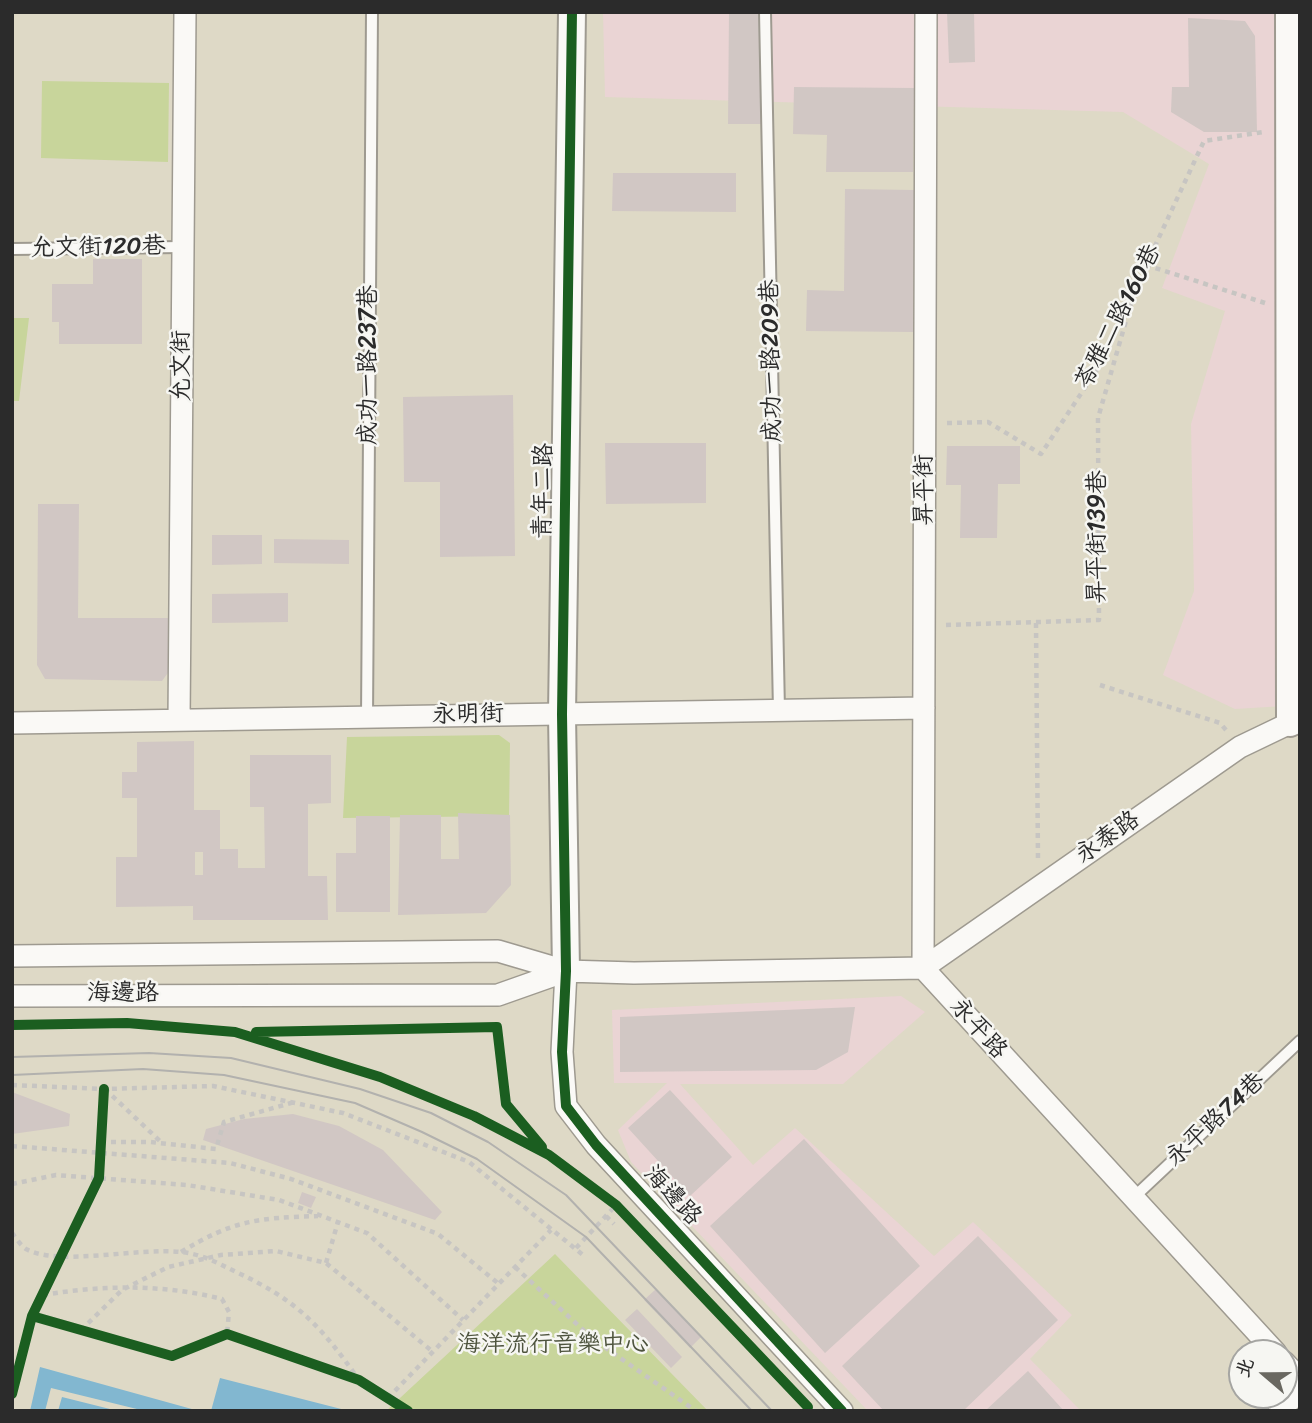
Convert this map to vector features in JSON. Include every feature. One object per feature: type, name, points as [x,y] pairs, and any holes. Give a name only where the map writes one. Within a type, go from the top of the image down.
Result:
[{"type":"street","name":"允文街","points":[[179,720],[185,12]]},
{"type":"street","name":"青年二路","points":[[566,971],[562,714],[572,12]]},
{"type":"street","name":"昇平街","points":[[923,968],[926,12]]},
{"type":"street","points":[[1289,12],[1289,128],[1294,192],[1289,310],[1295,723]]},
{"type":"street","name":"永明街","points":[[12,723],[924,708]]},
{"type":"street","name":"永泰路","points":[[923,968],[1240,747],[1295,723]]},
{"type":"street","name":"海邊路","points":[[12,957],[498,951],[566,971]]},
{"type":"street","points":[[566,971],[634,973],[923,968]]},
{"type":"street","name":"永平路","points":[[923,968],[1263,1339]]},
{"type":"street","name":"海邊路","points":[[12,996],[498,995],[566,971]]},
{"type":"street","name":"海邊路","points":[[566,971],[562,1052],[566,1106],[634,1186],[842,1411]]},
{"type":"street","points":[[1279,1411],[1300,1391]]},
{"type":"lane","name":"成功一路237巷","points":[[366,717],[372,12]]},
{"type":"lane","name":"成功一路209巷","points":[[765,12],[779,711]]},
{"type":"lane","name":"允文街120巷","points":[[12,249],[183,247]]},
{"type":"lane","name":"永平路74巷","points":[[1132,1199],[1300,1041]]},
{"type":"path","points":[[1146,265],[1289,310]]},
{"type":"path","points":[[1036,623],[1038,887]]},
{"type":"path","points":[[1100,685],[1220,723],[1240,747]]},
{"type":"path","points":[[12,1085],[104,1088],[213,1086],[342,1113],[469,1162],[583,1255]]},
{"type":"path","points":[[104,1088],[104,1102]]},
{"type":"path","points":[[104,1088],[162,1143]]},
{"type":"path","points":[[101,1142],[162,1143],[216,1149],[224,1122],[292,1103]]},
{"type":"path","points":[[94,1190],[99,1178],[102,1129]]},
{"type":"path","points":[[12,1146],[230,1163],[290,1179],[354,1200],[438,1234],[499,1283]]},
{"type":"path","points":[[12,1184],[56,1175],[187,1185],[279,1200],[367,1233],[463,1320]]},
{"type":"path","points":[[576,1248],[634,1186]]},
{"type":"path","points":[[605,1197],[625,1215]]},
{"type":"path","points":[[181,1252],[215,1231],[261,1217],[322,1216]]},
{"type":"path","points":[[606,1216],[614,1224]]},
{"type":"path","points":[[326,1263],[338,1222]]},
{"type":"path","points":[[378,1392],[433,1352],[551,1230]]},
{"type":"path","points":[[12,1233],[25,1249],[64,1252],[181,1252],[207,1258],[276,1291],[327,1334],[378,1392]]},
{"type":"path","points":[[81,1330],[130,1286],[168,1267],[207,1258],[276,1251],[326,1263],[433,1352]]},
{"type":"path","points":[[55,1270],[64,1252]]},
{"type":"path","points":[[515,1267],[593,1339],[696,1411]]},
{"type":"path","points":[[40,1300],[49,1283]]},
{"type":"path","points":[[40,1300],[94,1287],[130,1286],[202,1294],[222,1299],[229,1312],[222,1336],[240,1338]]},
{"type":"path","points":[[69,1327],[94,1334]]},
{"type":"path","points":[[333,1371],[378,1392]]},
{"type":"shaded area","points":[[603,12],[1300,12],[1300,705],[1235,709],[1163,675],[1194,591],[1191,424],[1225,311],[1162,288],[1209,164],[1123,112],[605,97]]},
{"type":"shaded area","points":[[901,996],[925,1012],[843,1084],[680,1084],[753,1165],[795,1128],[934,1256],[973,1222],[1072,1315],[1030,1359],[1081,1411],[868,1411],[631,1162],[618,1130],[667,1083],[614,1083],[612,1010]]},
{"type":"green space","points":[[42,81],[169,83],[168,162],[41,158]]},
{"type":"green space","points":[[12,318],[29,318],[19,401],[12,401]]},
{"type":"green space","points":[[499,735],[510,743],[509,816],[343,818],[347,737]]},
{"type":"green space","name":"海洋流行音樂中心","points":[[555,1254],[708,1411],[386,1411]]},
{"type":"water","points":[[40,1367],[199,1411],[30,1411]]},
{"type":"water","points":[[220,1378],[349,1411],[211,1411]]},
{"type":"pier","points":[[51,1388],[141,1411],[118,1411],[62,1397],[58,1411],[45,1411]]},
{"type":"building","points":[[729,12],[763,12],[762,124],[728,124]]},
{"type":"building","points":[[947,12],[974,12],[975,62],[949,63]]},
{"type":"building","points":[[1188,18],[1245,21],[1255,36],[1257,132],[1204,132],[1171,112],[1172,87],[1189,87]]},
{"type":"building","points":[[794,87],[914,88],[913,172],[826,172],[827,135],[793,134]]},
{"type":"building","points":[[613,173],[736,173],[736,212],[612,211]]},
{"type":"building","points":[[845,189],[915,190],[913,332],[806,331],[807,290],[844,291]]},
{"type":"building","points":[[93,259],[142,259],[142,344],[59,344],[59,322],[52,322],[52,284],[93,284]]},
{"type":"building","points":[[513,395],[515,556],[440,557],[440,482],[404,482],[403,397]]},
{"type":"building","points":[[605,443],[706,443],[706,503],[606,504]]},
{"type":"building","points":[[947,446],[1020,446],[1020,484],[998,484],[997,538],[960,538],[961,485],[946,485]]},
{"type":"building","points":[[38,504],[79,504],[78,618],[170,618],[170,670],[162,681],[45,679],[37,665]]},
{"type":"building","points":[[212,535],[262,535],[262,564],[212,565]]},
{"type":"building","points":[[274,539],[349,540],[349,564],[274,563]]},
{"type":"building","points":[[288,593],[288,622],[212,623],[212,594]]},
{"type":"building","points":[[194,741],[194,810],[220,810],[220,849],[238,849],[238,868],[265,868],[264,807],[250,807],[250,755],[331,755],[331,803],[308,804],[308,876],[327,876],[328,920],[193,920],[193,906],[116,907],[116,857],[137,857],[137,798],[122,798],[122,772],[137,772],[137,742]],"holes":[[[195,852],[203,852],[203,875],[195,875]]]},
{"type":"building","points":[[458,813],[510,815],[511,885],[486,913],[398,915],[400,815],[441,815],[441,859],[459,859]]},
{"type":"building","points":[[356,816],[390,816],[390,912],[336,912],[336,853],[356,853]]},
{"type":"building","points":[[855,1007],[848,1052],[816,1070],[620,1072],[620,1017]]},
{"type":"building","points":[[670,1090],[732,1157],[690,1196],[628,1128]]},
{"type":"building","points":[[12,1092],[70,1114],[69,1126],[12,1134]]},
{"type":"building","points":[[293,1114],[339,1126],[383,1150],[442,1212],[435,1220],[203,1140],[206,1129],[244,1119]]},
{"type":"building","points":[[804,1139],[920,1266],[825,1353],[710,1226]]},
{"type":"building","points":[[302,1192],[316,1197],[311,1208],[298,1203]]},
{"type":"building","points":[[978,1236],[1058,1320],[963,1411],[884,1411],[842,1366]]},
{"type":"building","points":[[656,1289],[701,1337],[690,1348],[644,1300]]},
{"type":"building","points":[[637,1309],[682,1357],[671,1368],[625,1320]]},
{"type":"building","points":[[1028,1371],[1064,1411],[985,1411]]},
{"type":"tram line","points":[[12,1057],[149,1053],[231,1058],[360,1089],[431,1113],[488,1142],[566,1195],[772,1411]]},
{"type":"tram line","points":[[12,1075],[143,1069],[224,1075],[355,1103],[422,1132],[477,1159],[586,1237],[752,1411]]},
{"type":"cycle path","points":[[572,12],[562,714],[566,971],[562,1052],[566,1106],[596,1145],[842,1411]]},
{"type":"cycle path","points":[[12,1025],[127,1023],[235,1032],[380,1077],[474,1116],[549,1155],[616,1205],[808,1407]]},
{"type":"cycle path","points":[[256,1032],[497,1027],[506,1104],[542,1147]]},
{"type":"cycle path","points":[[12,1394],[32,1316],[99,1178],[104,1089]]},
{"type":"cycle path","points":[[32,1316],[172,1356],[227,1334],[359,1380],[408,1411]]}]
